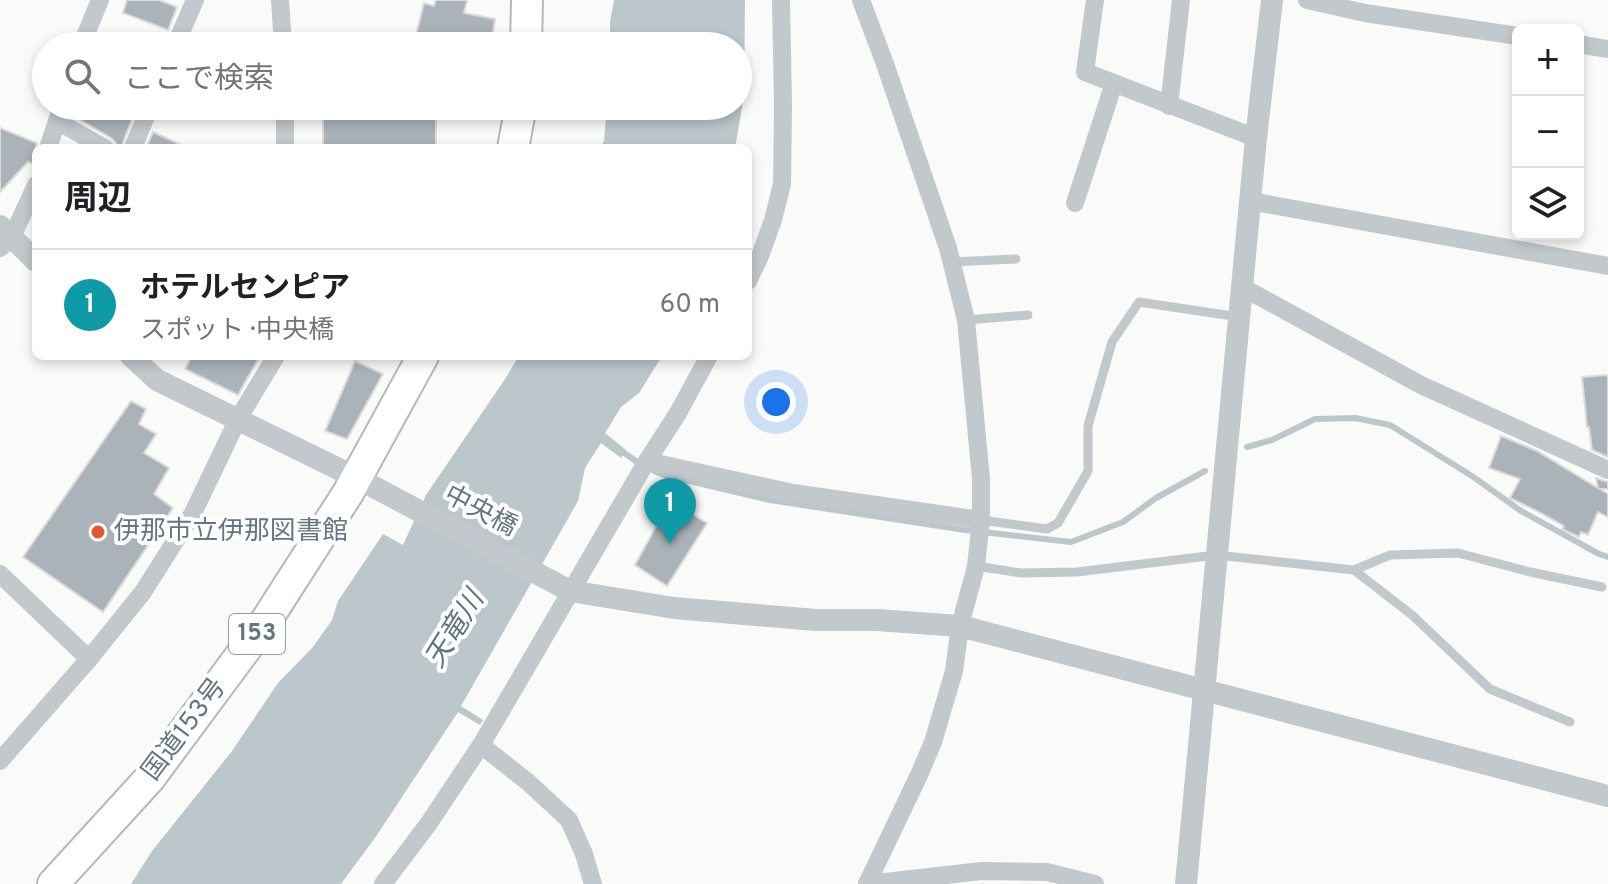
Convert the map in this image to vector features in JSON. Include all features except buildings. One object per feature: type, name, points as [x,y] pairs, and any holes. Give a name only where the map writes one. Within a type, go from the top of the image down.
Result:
[{"type":"highway","points":[[526,32],[527,0]]},
{"type":"highway","points":[[514,144],[518,120]]},
{"type":"highway","name":"国道153号","points":[[53,884],[158,767],[364,482],[421,360]]},
{"type":"street","points":[[87,32],[100,0]]},
{"type":"street","points":[[181,32],[195,0]]},
{"type":"street","points":[[280,0],[282,32]]},
{"type":"street","points":[[752,271],[773,220],[782,184],[781,0]]},
{"type":"street","points":[[861,0],[951,262],[966,320],[981,479],[976,566],[960,626],[954,671],[933,742],[867,884]]},
{"type":"street","points":[[1095,0],[1085,72],[1256,138]]},
{"type":"street","points":[[1169,106],[1181,0]]},
{"type":"street","points":[[1186,884],[1256,138],[1272,0]]},
{"type":"street","points":[[1307,0],[1368,6],[1512,35]]},
{"type":"street","points":[[1584,45],[1608,49]]},
{"type":"street","points":[[1075,203],[1114,83]]},
{"type":"street","points":[[49,144],[57,120]]},
{"type":"street","points":[[67,120],[100,144]]},
{"type":"street","points":[[135,144],[144,120]]},
{"type":"street","points":[[285,120],[285,144]]},
{"type":"street","points":[[32,192],[4,237],[32,258]]},
{"type":"street","points":[[1250,201],[1608,266]]},
{"type":"street","points":[[1242,287],[1421,385],[1608,470]]},
{"type":"street","name":"中央橋","points":[[135,360],[157,380],[364,482],[566,589],[674,608],[816,620],[877,620],[960,626],[1608,796]]},
{"type":"street","points":[[0,761],[143,592],[184,526],[238,419],[274,360]]},
{"type":"street","points":[[383,884],[429,823],[481,745],[566,589],[678,413],[707,360]]},
{"type":"street","points":[[647,461],[793,493],[981,520]]},
{"type":"street","points":[[0,574],[89,659]]},
{"type":"street","points":[[481,745],[569,820],[593,884]]},
{"type":"street","points":[[867,884],[982,871],[1047,872],[1095,884]]},
{"type":"lane","points":[[951,262],[1016,259]]},
{"type":"lane","points":[[981,520],[1047,529],[1058,523],[1088,471],[1088,426],[1112,342],[1139,302],[1239,317]]},
{"type":"lane","points":[[966,320],[1028,315]]},
{"type":"lane","points":[[976,566],[1021,573],[1077,572],[1216,555],[1354,570],[1390,555],[1458,553],[1602,587]]},
{"type":"lane","points":[[1354,570],[1412,615],[1490,689],[1570,722]]},
{"type":"water","points":[[614,0],[745,0],[745,32],[610,32]]},
{"type":"water","points":[[606,120],[740,120],[736,144],[602,144]]},
{"type":"water","name":"天竜川","points":[[517,360],[660,360],[639,393],[621,407],[605,433],[626,450],[621,458],[601,443],[585,468],[578,501],[461,706],[483,720],[480,725],[458,712],[341,884],[131,884],[152,851],[232,751],[278,683],[313,647],[332,620],[338,601],[383,534],[403,545],[426,495]]},
{"type":"waterway","points":[[1247,447],[1272,440],[1315,419],[1355,418],[1390,425],[1521,511],[1608,557]]},
{"type":"waterway","points":[[620,450],[640,464]]},
{"type":"waterway","points":[[654,471],[770,500],[965,530],[1071,542],[1123,522],[1156,498],[1205,471]]},
{"type":"place","name":"伊那市立伊那図書館","points":[[98,532]]},
{"type":"place","name":"ホテルセンピア","points":[[670,544]]}]
